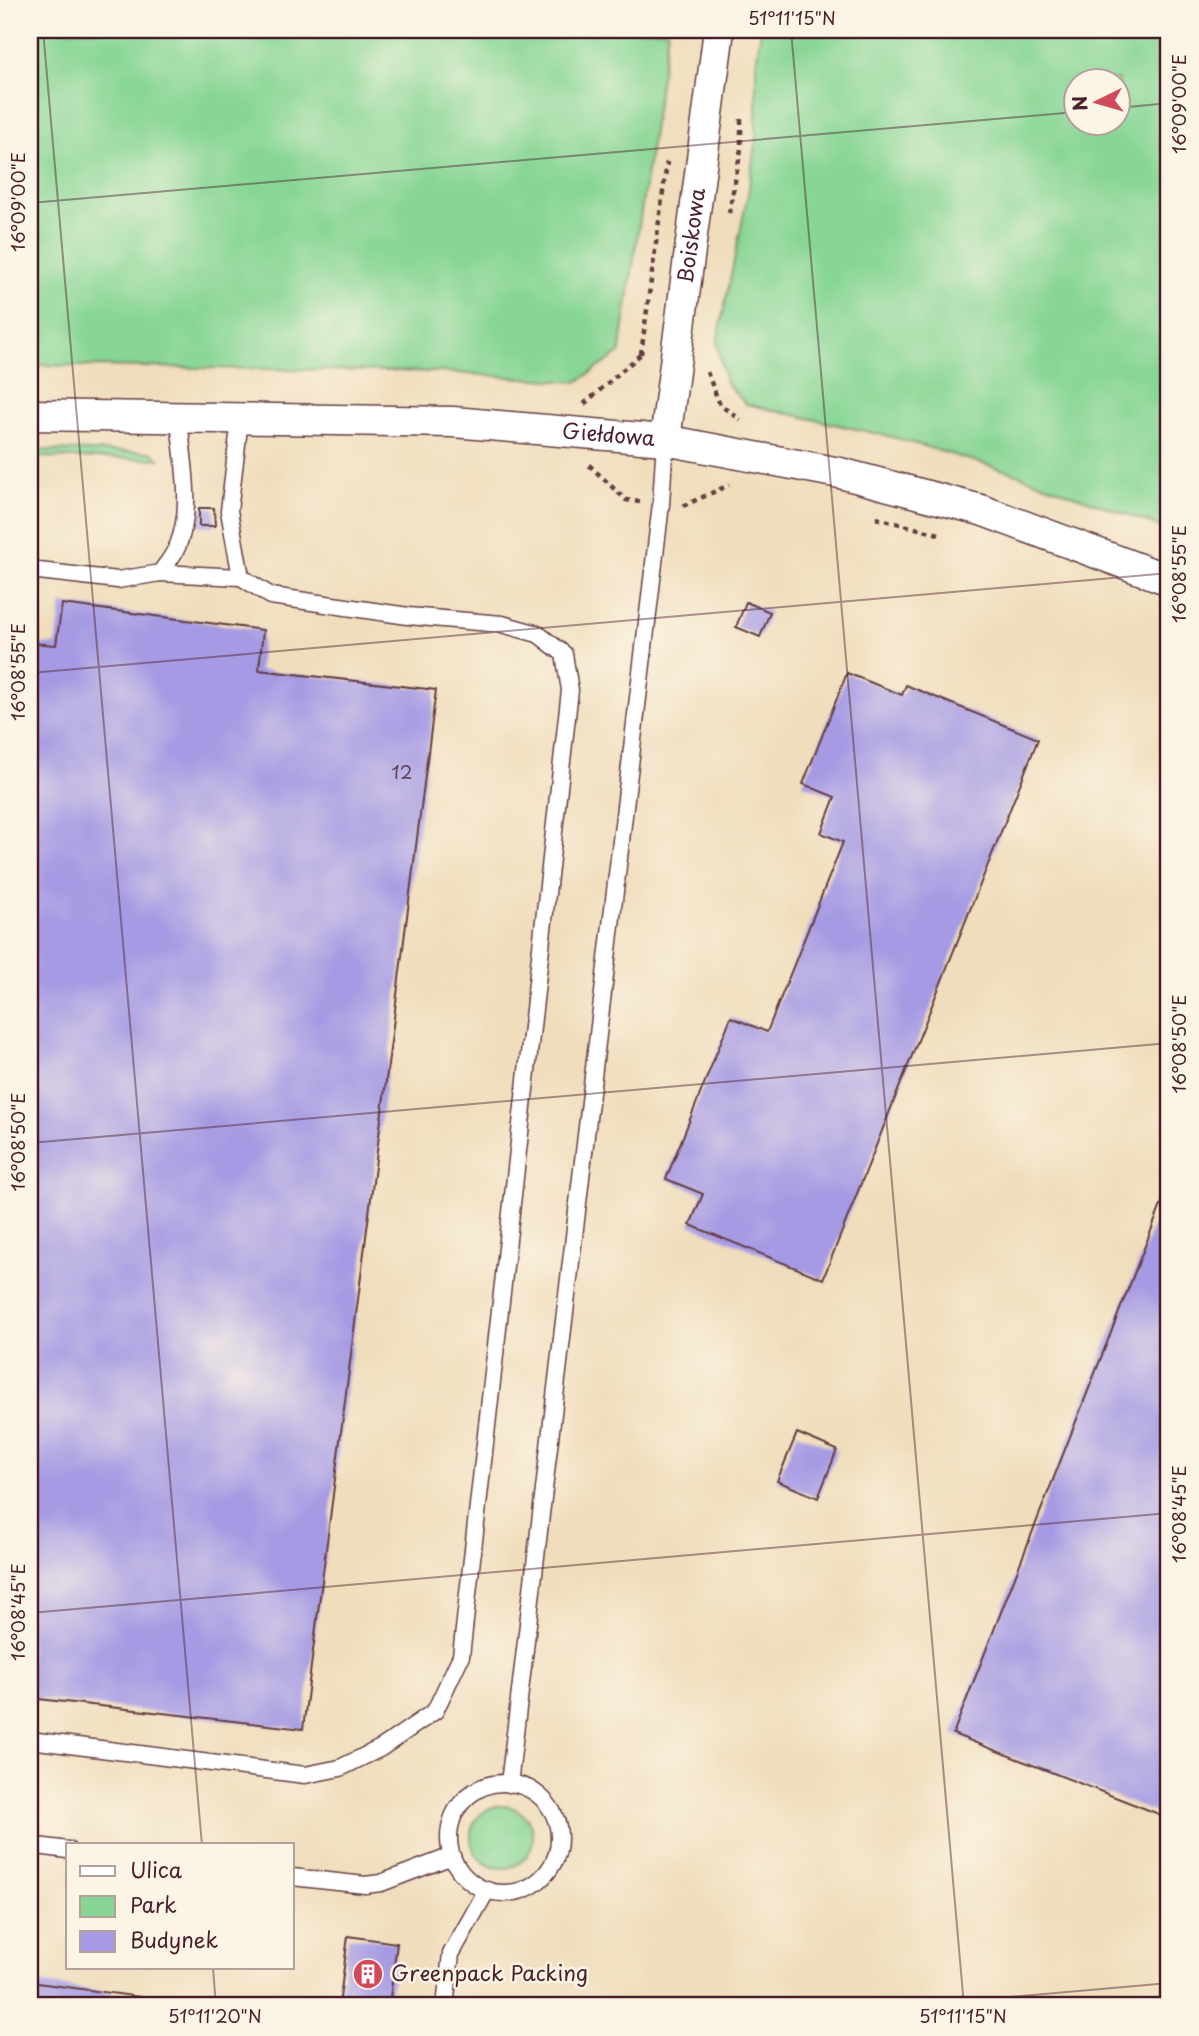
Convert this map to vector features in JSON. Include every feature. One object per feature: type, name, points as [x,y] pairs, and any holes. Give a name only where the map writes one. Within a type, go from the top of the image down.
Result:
[{"type":"street","name":"Boiskowa","points":[[665,440],[719,30]]},
{"type":"street","name":"Giełdowa","points":[[30,415],[453,422],[665,440],[840,473],[981,510],[1169,580]]},
{"type":"lane","points":[[160,573],[178,546],[185,514],[185,473],[180,418]]},
{"type":"lane","points":[[240,419],[232,467],[229,511],[241,577]]},
{"type":"lane","points":[[509,1784],[661,504],[665,440]]},
{"type":"lane","points":[[30,570],[118,580],[160,573],[241,577],[271,596],[408,616],[502,624],[538,634],[564,654],[570,690],[461,1656],[435,1711],[382,1748],[340,1768],[305,1775],[30,1740]]},
{"type":"lane","points":[[497,1783],[509,1784],[532,1790],[546,1802],[555,1817],[560,1835],[558,1853],[550,1870],[536,1884],[517,1892],[487,1890],[463,1874],[452,1856],[449,1836],[453,1817],[465,1800],[479,1789],[497,1783]]},
{"type":"lane","points":[[30,1845],[66,1850]]},
{"type":"lane","points":[[294,1877],[365,1885],[382,1883],[452,1856]]},
{"type":"lane","points":[[445,2006],[451,1954],[487,1890]]},
{"type":"path","points":[[870,516],[949,536]]},
{"type":"green space","points":[[30,30],[668,30],[620,353],[577,382],[444,372],[30,365]]},
{"type":"green space","points":[[761,30],[1169,30],[1169,530],[1011,472],[896,438],[746,404],[726,383],[717,343],[749,189],[756,136],[756,63]]},
{"type":"green space","points":[[30,450],[151,452],[159,459],[30,457]]},
{"type":"green space","points":[[496,1806],[508,1806],[524,1815],[531,1825],[531,1849],[524,1859],[508,1868],[496,1868],[485,1863],[476,1854],[471,1843],[471,1831],[476,1820],[485,1811]]},
{"type":"building","points":[[199,508],[214,508],[215,526],[199,526]]},
{"type":"building","points":[[746,602],[770,612],[760,637],[736,627]]},
{"type":"building","points":[[62,604],[263,630],[259,670],[436,690],[303,1729],[30,1698],[30,643],[56,645]]},
{"type":"building","points":[[847,673],[902,695],[906,685],[1038,739],[823,1279],[690,1225],[703,1194],[666,1179],[731,1017],[767,1032],[843,842],[821,833],[835,797],[803,784]]},
{"type":"building","points":[[1169,1185],[1169,1818],[953,1734]]},
{"type":"building","points":[[797,1433],[837,1450],[818,1498],[777,1481]]},
{"type":"building","name":"Greenpack Packing","points":[[348,1936],[397,1943],[389,2006],[339,2006]]},
{"type":"building","points":[[30,1982],[199,2005],[199,2006],[30,2006]]},
{"type":"place","name":"Greenpack Packing","points":[[368,1974]]}]
